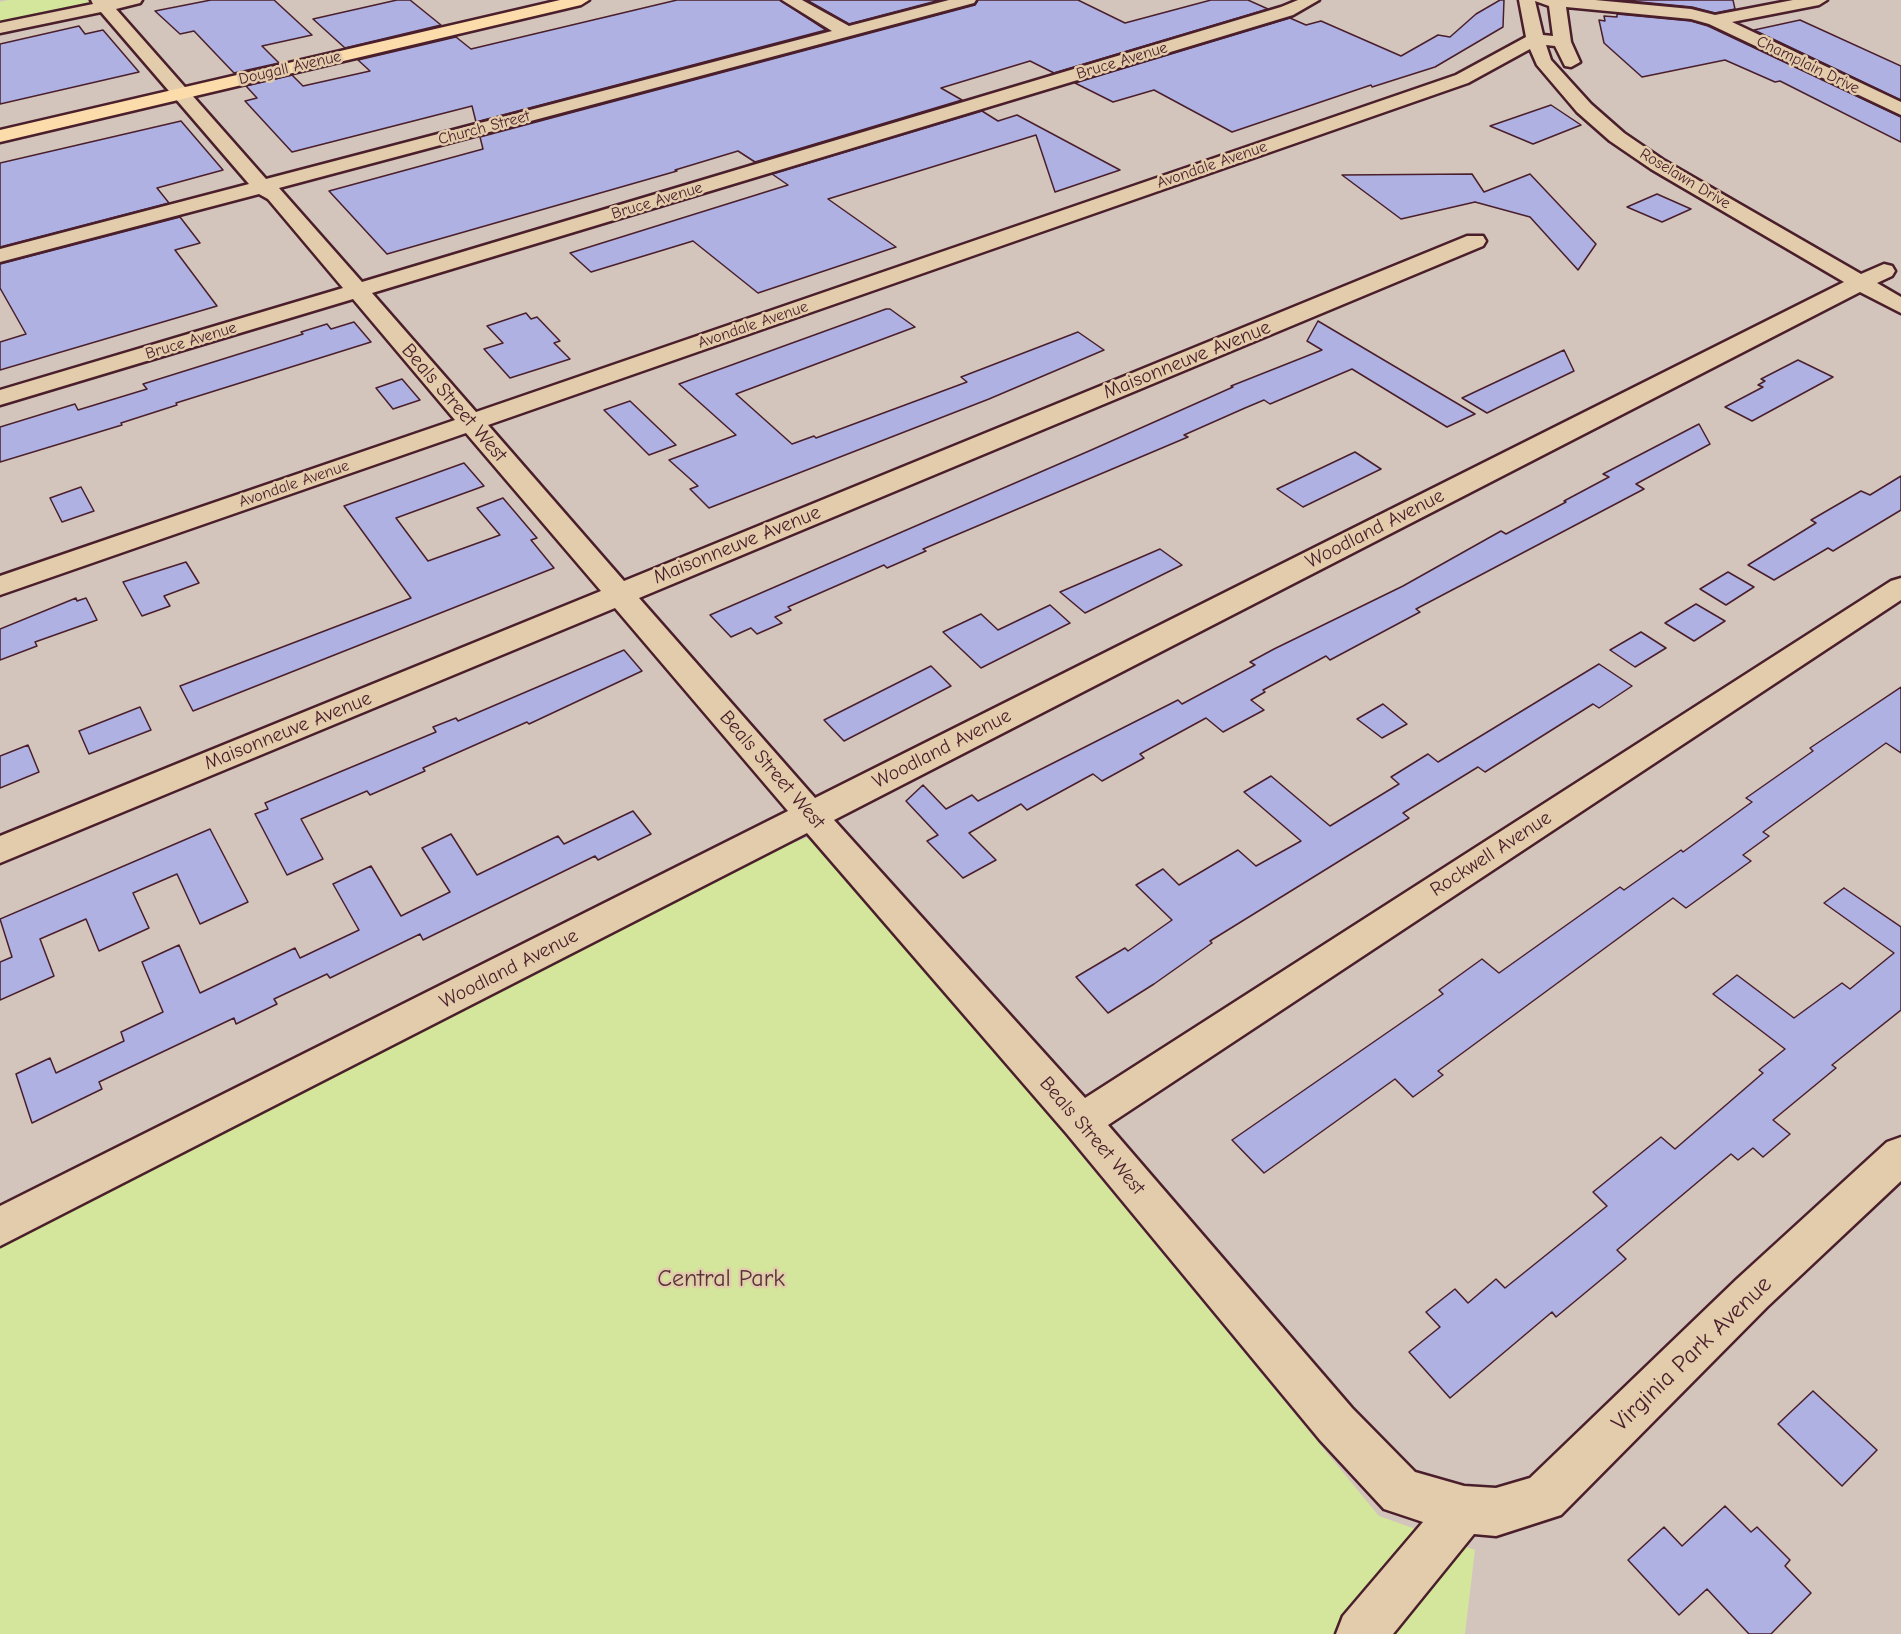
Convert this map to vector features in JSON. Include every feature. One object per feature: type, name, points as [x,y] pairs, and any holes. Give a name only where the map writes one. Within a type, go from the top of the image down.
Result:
[{"type":"main road","name":"Dougall Avenue","points":[[0,136],[581,0]]},
{"type":"street","points":[[790,0],[846,32]]},
{"type":"street","name":"Church Street","points":[[0,256],[968,0]]},
{"type":"street","name":"Bruce Avenue","points":[[0,398],[1287,11],[1311,0]]},
{"type":"street","name":"Roselawn Drive","points":[[1527,0],[1542,61],[1584,108],[1617,137],[1658,165],[1877,273],[1901,306]]},
{"type":"street","points":[[1584,75],[1570,60],[1562,42],[1552,0],[1690,14],[1715,20],[1819,0]]},
{"type":"street","name":"Beals Street West","points":[[113,2],[181,94],[262,187],[275,195],[811,816],[1081,1122],[1336,1424],[1401,1492],[1464,1510]]},
{"type":"street","points":[[0,28],[113,2]]},
{"type":"street","name":"Champlain Drive","points":[[1715,20],[1901,109]]},
{"type":"street","points":[[1535,39],[1562,42]]},
{"type":"street","name":"Avondale Avenue","points":[[0,586],[1462,79],[1535,39]]},
{"type":"street","points":[[1503,58],[1542,61]]},
{"type":"street","name":"Maisonneuve Avenue","points":[[0,850],[1475,241]]},
{"type":"street","name":"Woodland Avenue","points":[[0,1227],[1877,273]]},
{"type":"street","name":"Rockwell Avenue","points":[[1081,1122],[1901,587]]},
{"type":"street","name":"Virginia Park Avenue","points":[[1464,1510],[1496,1512],[1544,1498],[1752,1293],[1901,1155]]},
{"type":"street","points":[[1360,1634],[1464,1510]]},
{"type":"green space","points":[[8,0],[87,0],[90,3],[83,7],[0,24],[0,2]]},
{"type":"green space","name":"Central Park","points":[[806,838],[821,840],[1379,1516],[1475,1550],[1465,1634],[0,1634],[0,1246],[780,848]]},
{"type":"building","points":[[211,0],[274,0],[312,35],[262,46],[279,63],[234,73],[194,31],[180,34],[155,11]]},
{"type":"building","points":[[397,0],[410,0],[441,25],[345,48],[313,19]]},
{"type":"building","points":[[677,0],[780,0],[826,30],[476,122],[472,106],[292,152],[245,101],[257,98],[246,86],[292,75],[303,86],[370,71],[358,60],[456,37],[471,49]]},
{"type":"building","points":[[807,0],[940,0],[849,24]]},
{"type":"building","points":[[978,0],[1078,0],[1125,23],[1211,0],[1248,0],[1268,9],[1054,73],[1030,61],[941,88],[962,100],[755,162],[738,151],[675,170],[677,171],[387,254],[329,191],[483,149],[480,137],[975,5]]},
{"type":"building","points":[[1504,0],[1503,27],[1435,67],[1372,87],[1371,85],[1232,132],[1154,90],[1113,102],[1075,83],[1290,18],[1306,25],[1321,21],[1401,56],[1438,35],[1450,37],[1476,14]]},
{"type":"building","points":[[1619,0],[1733,0],[1735,9],[1715,13],[1692,7]]},
{"type":"building","points":[[1617,14],[1691,21],[1708,26],[1901,117],[1901,142],[1780,81],[1775,82],[1725,60],[1642,77],[1604,43],[1599,20],[1605,21],[1604,16],[1617,17]]},
{"type":"building","points":[[1800,20],[1901,66],[1901,100],[1754,30]]},
{"type":"building","points":[[79,26],[85,34],[103,30],[139,72],[0,104],[0,44]]},
{"type":"building","points":[[1551,105],[1581,125],[1533,144],[1490,126]]},
{"type":"building","points":[[982,111],[998,121],[1017,115],[1120,170],[1055,192],[1036,135],[828,199],[896,247],[758,293],[693,241],[591,272],[570,253],[788,185],[772,174]]},
{"type":"building","points":[[181,121],[223,170],[157,188],[169,203],[0,247],[0,163]]},
{"type":"building","points":[[1472,174],[1484,192],[1530,174],[1596,244],[1578,270],[1530,217],[1475,202],[1401,219],[1342,175]]},
{"type":"building","points":[[1657,194],[1691,209],[1662,222],[1627,207]]},
{"type":"building","points":[[180,217],[200,243],[175,250],[217,306],[0,370],[0,342],[26,334],[0,288],[0,264]]},
{"type":"building","points":[[890,309],[915,327],[736,394],[792,444],[814,436],[816,438],[967,382],[961,377],[1078,332],[1104,350],[989,399],[709,508],[690,489],[698,486],[669,460],[736,435],[679,384]]},
{"type":"building","points":[[526,313],[531,319],[537,317],[560,341],[554,343],[570,359],[510,378],[484,349],[503,343],[487,326]]},
{"type":"building","points":[[1318,321],[1475,414],[1447,427],[1352,369],[1270,404],[1264,400],[1245,408],[1184,435],[1188,437],[923,549],[926,551],[887,568],[884,565],[788,607],[791,610],[775,617],[782,623],[757,634],[751,628],[731,637],[710,615],[1089,451],[1233,387],[1231,386],[1322,350],[1307,341]]},
{"type":"building","points":[[354,322],[371,342],[176,403],[177,405],[121,423],[122,425],[0,462],[0,427],[75,404],[78,410],[147,389],[143,384],[303,334],[301,332],[327,324],[331,329]]},
{"type":"building","points":[[1564,350],[1574,371],[1487,413],[1462,398]]},
{"type":"building","points":[[1798,360],[1833,377],[1752,421],[1725,407],[1763,387],[1758,385],[1765,381],[1761,379]]},
{"type":"building","points":[[402,379],[420,400],[393,409],[376,388]]},
{"type":"building","points":[[630,401],[676,445],[649,455],[604,410]]},
{"type":"building","points":[[1699,424],[1710,444],[1636,484],[1644,489],[1416,609],[1420,612],[1330,660],[1326,656],[1263,690],[1265,692],[1251,700],[1264,710],[1223,732],[1206,718],[1140,754],[1144,758],[1102,781],[1093,774],[1027,810],[1021,804],[969,833],[996,860],[963,878],[927,841],[938,835],[906,801],[923,785],[946,809],[972,795],[978,801],[1178,700],[1182,704],[1255,665],[1250,662],[1274,649],[1403,586],[1501,531],[1506,534],[1566,502],[1564,501],[1609,477],[1603,474]]},
{"type":"building","points":[[1355,452],[1381,469],[1303,507],[1277,489]]},
{"type":"building","points":[[464,463],[484,486],[396,518],[428,561],[500,535],[477,508],[503,498],[537,538],[531,540],[554,568],[193,711],[180,686],[411,598],[344,506]]},
{"type":"building","points":[[1901,476],[1901,510],[1833,551],[1828,548],[1774,580],[1748,565],[1816,523],[1811,520],[1861,491],[1870,495]]},
{"type":"building","points":[[81,487],[94,511],[62,522],[50,498]]},
{"type":"building","points":[[1160,549],[1182,565],[1085,613],[1060,592]]},
{"type":"building","points":[[186,562],[199,583],[164,596],[170,606],[142,616],[123,582]]},
{"type":"building","points":[[1728,572],[1754,587],[1726,605],[1700,589]]},
{"type":"building","points":[[76,598],[77,601],[86,598],[97,620],[35,642],[37,646],[0,660],[0,629]]},
{"type":"building","points":[[1696,604],[1725,621],[1694,641],[1665,623]]},
{"type":"building","points":[[1050,605],[1070,623],[981,668],[943,632],[981,614],[998,630]]},
{"type":"building","points":[[1641,632],[1666,648],[1635,667],[1610,650]]},
{"type":"building","points":[[624,650],[642,671],[529,724],[527,722],[423,768],[425,771],[370,795],[367,791],[301,819],[323,859],[287,875],[255,814],[268,809],[265,803],[436,732],[433,727],[456,718],[458,721]]},
{"type":"building","points":[[1599,664],[1632,686],[1599,708],[1593,704],[1485,772],[1478,767],[1403,813],[1409,818],[1210,941],[1212,943],[1154,984],[1108,1013],[1076,977],[1125,948],[1128,951],[1172,920],[1136,885],[1163,869],[1179,885],[1238,850],[1256,866],[1301,841],[1244,792],[1271,776],[1330,826],[1399,784],[1391,777],[1428,754],[1438,762]]},
{"type":"building","points":[[931,666],[951,686],[844,741],[824,720]]},
{"type":"building","points":[[1901,687],[1901,753],[1886,743],[1763,832],[1769,836],[1743,855],[1751,861],[1686,908],[1673,898],[1438,1071],[1443,1075],[1413,1097],[1395,1079],[1264,1173],[1232,1140],[1443,994],[1439,990],[1482,959],[1499,973],[1620,887],[1624,890],[1681,850],[1683,852],[1752,802],[1746,798],[1813,751],[1810,748]]},
{"type":"building","points":[[1383,704],[1407,724],[1382,738],[1357,719]]},
{"type":"building","points":[[140,707],[151,730],[89,754],[79,731]]},
{"type":"building","points":[[28,745],[39,772],[0,788],[0,756]]},
{"type":"building","points":[[633,811],[651,834],[598,860],[595,856],[423,940],[420,934],[330,978],[327,974],[274,999],[277,1004],[236,1024],[234,1018],[99,1082],[102,1089],[32,1123],[16,1074],[50,1058],[56,1073],[124,1041],[121,1032],[163,1012],[142,962],[179,945],[200,993],[295,948],[300,958],[359,930],[333,884],[371,866],[401,916],[450,892],[422,848],[451,834],[477,875],[558,836],[564,844]]},
{"type":"building","points":[[210,829],[248,902],[200,924],[177,874],[133,893],[149,928],[99,951],[86,919],[40,939],[54,976],[0,1000],[0,962],[12,957],[0,919]]},
{"type":"building","points":[[1844,888],[1901,927],[1901,1010],[1832,1065],[1836,1068],[1773,1120],[1790,1134],[1763,1157],[1753,1148],[1738,1160],[1731,1154],[1617,1250],[1626,1259],[1556,1317],[1552,1312],[1450,1398],[1409,1352],[1440,1327],[1426,1312],[1455,1289],[1468,1303],[1496,1279],[1505,1288],[1607,1206],[1593,1192],[1661,1137],[1675,1149],[1763,1073],[1759,1070],[1785,1049],[1713,994],[1737,975],[1794,1018],[1842,983],[1850,989],[1894,953],[1824,903]]},
{"type":"building","points":[[1813,1391],[1877,1450],[1842,1486],[1778,1424]]},
{"type":"building","points":[[1725,1506],[1751,1532],[1757,1527],[1790,1560],[1785,1566],[1811,1593],[1771,1634],[1749,1634],[1707,1589],[1679,1615],[1628,1560],[1664,1527],[1682,1546]]}]
